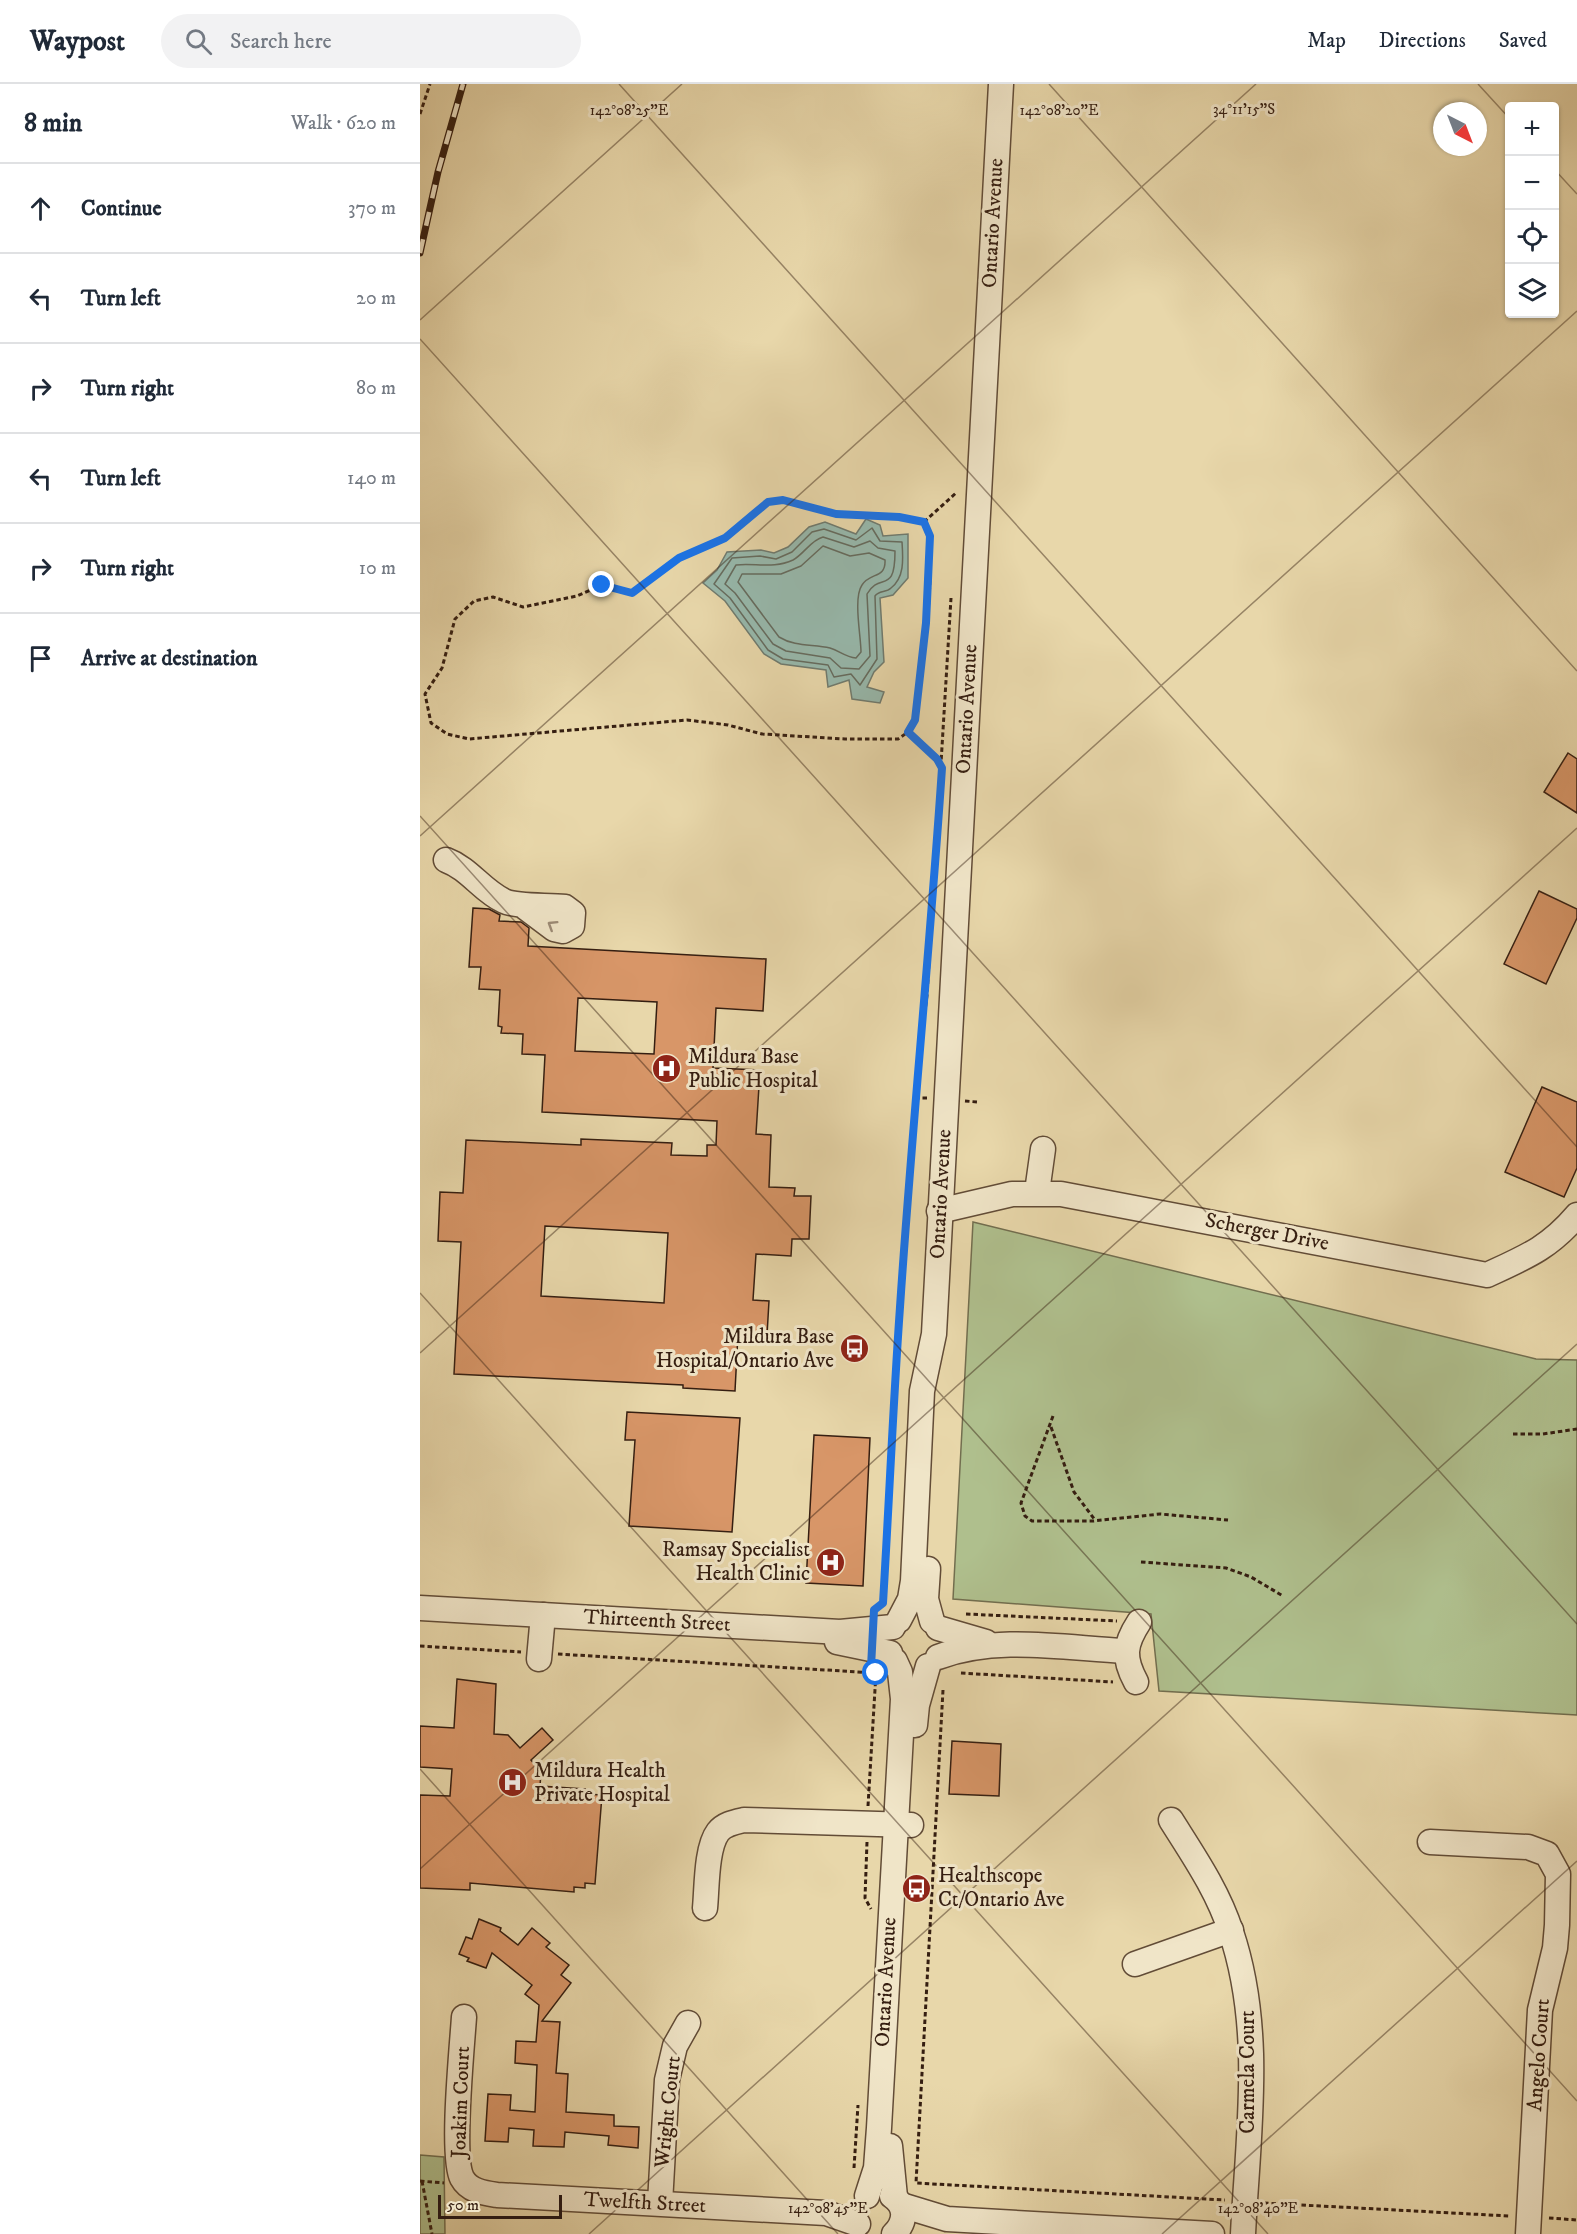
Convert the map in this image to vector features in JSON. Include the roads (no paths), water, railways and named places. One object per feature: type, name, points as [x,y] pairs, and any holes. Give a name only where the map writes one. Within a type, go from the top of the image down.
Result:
[{"type":"street","name":"Ontario Avenue","points":[[861,2207],[876,2168],[903,1825],[916,1720],[929,1673],[942,1642],[942,1621],[926,1599],[938,1367],[934,1334],[1000,84]]},
{"type":"street","points":[[446,860],[462,866],[494,895],[506,902],[522,905]]},
{"type":"street","points":[[1037,1192],[1043,1149]]},
{"type":"street","name":"Scherger Drive","points":[[939,1211],[984,1199],[1037,1192],[1089,1197],[1446,1269],[1487,1275],[1537,1252],[1560,1236],[1577,1215]]},
{"type":"street","name":"Ontario Avenue","points":[[885,1645],[910,1599],[914,1581],[922,1391],[934,1334]]},
{"type":"street","name":"Thirteenth Street","points":[[420,1608],[543,1620]]},
{"type":"street","name":"Thirteenth Street","points":[[420,1618],[543,1620],[840,1632],[885,1645],[916,1615],[942,1621],[995,1644]]},
{"type":"street","points":[[539,1656],[543,1620]]},
{"type":"street","points":[[1124,1682],[1128,1622]]},
{"type":"street","points":[[885,1645],[911,1669],[929,1673],[953,1651],[995,1644],[1125,1651]]},
{"type":"street","points":[[705,1908],[707,1873],[713,1846],[718,1831],[724,1826],[744,1820],[903,1825]]},
{"type":"street","name":"Carmela Court","points":[[1171,1820],[1206,1878],[1231,1930],[1247,1998],[1252,2036],[1243,2234]]},
{"type":"street","name":"Ontario Avenue","points":[[898,2216],[890,2163],[903,1893],[903,1825]]},
{"type":"street","name":"Angelo Court","points":[[1430,1842],[1527,1847],[1547,1854],[1558,1874],[1555,1948],[1540,2010],[1524,2225]]},
{"type":"street","points":[[1135,1964],[1231,1930]]},
{"type":"street","name":"Joakim Court","points":[[464,2017],[457,2156],[458,2169],[466,2185]]},
{"type":"street","name":"Wright Court","points":[[660,2203],[667,2080],[675,2046],[688,2023]]},
{"type":"street","name":"Twelfth Street","points":[[466,2185],[484,2193],[497,2195],[826,2213],[861,2207],[881,2192],[898,2216]]},
{"type":"street","points":[[898,2216],[1131,2232],[1212,2234]]},
{"type":"water","points":[[866,519],[880,525],[883,536],[908,534],[908,578],[893,595],[880,598],[884,662],[874,672],[867,687],[884,692],[880,703],[852,699],[849,680],[828,687],[826,670],[781,664],[764,654],[725,601],[703,583],[717,570],[727,552],[761,550],[774,553],[788,547],[809,527],[825,522],[856,534]]},
{"type":"railway","points":[[420,253],[438,172],[463,84]]},
{"type":"place","name":"Mildura Base Public Hospital","points":[[667,1069]]},
{"type":"place","name":"Mildura Base Hospital/Ontario Ave","points":[[855,1349]]},
{"type":"place","name":"Ramsay Specialist Health Clinic","points":[[831,1562]]},
{"type":"place","name":"Mildura Health Private Hospital","points":[[513,1783]]},
{"type":"place","name":"Healthscope Ct/Ontario Ave","points":[[917,1888]]}]
